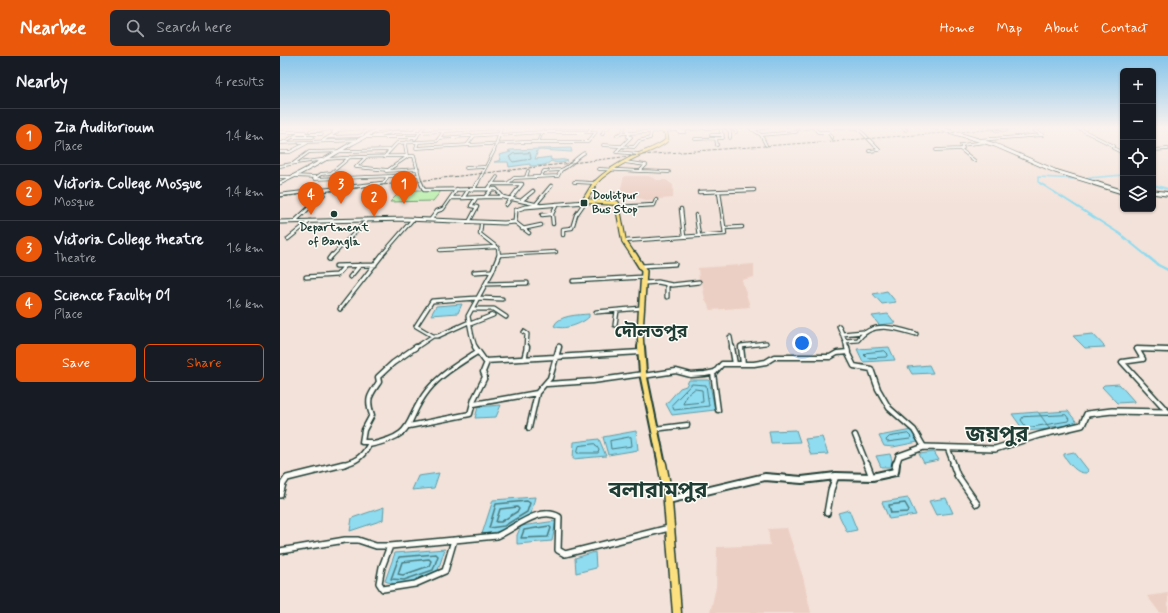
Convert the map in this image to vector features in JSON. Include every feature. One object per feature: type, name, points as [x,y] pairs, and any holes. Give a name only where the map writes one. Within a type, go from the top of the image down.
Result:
[{"type":"main road","points":[[280,182],[310,169],[337,153]]},
{"type":"main road","points":[[642,153],[600,176],[585,202],[616,204],[624,241],[641,266],[644,280],[641,352],[643,375],[653,430],[664,472],[668,500],[677,613]]},
{"type":"main road","points":[[1011,153],[1051,170],[1120,191]]},
{"type":"main road","points":[[1156,192],[1168,194]]},
{"type":"street","points":[[293,164],[308,153]]},
{"type":"street","points":[[384,157],[387,153]]},
{"type":"street","points":[[416,153],[414,156],[420,174],[422,188],[424,190],[490,188],[496,189],[503,197]]},
{"type":"street","points":[[474,189],[482,175],[491,153]]},
{"type":"street","points":[[540,177],[544,171],[561,170],[567,168],[576,157],[584,153]]},
{"type":"street","points":[[627,153],[639,154]]},
{"type":"street","points":[[965,153],[975,161]]},
{"type":"street","points":[[280,166],[311,159],[351,156],[414,156]]},
{"type":"street","points":[[280,177],[317,176],[331,173],[351,156]]},
{"type":"street","points":[[388,170],[407,156]]},
{"type":"street","points":[[366,157],[356,167],[372,167],[378,170],[388,170],[386,171],[418,169]]},
{"type":"street","points":[[624,162],[646,165],[641,171]]},
{"type":"street","points":[[466,168],[484,167]]},
{"type":"street","points":[[598,169],[669,172]]},
{"type":"street","points":[[508,184],[512,178],[558,176],[561,170]]},
{"type":"street","points":[[526,177],[528,171]]},
{"type":"street","points":[[317,176],[314,179],[420,174]]},
{"type":"street","points":[[280,195],[384,183],[388,176]]},
{"type":"street","points":[[485,197],[497,176]]},
{"type":"street","points":[[574,182],[595,183]]},
{"type":"street","points":[[492,184],[522,184],[506,205]]},
{"type":"street","points":[[538,204],[551,186]]},
{"type":"street","points":[[431,219],[437,211],[442,210],[457,189]]},
{"type":"street","points":[[463,198],[469,189]]},
{"type":"street","points":[[699,192],[754,190]]},
{"type":"street","points":[[522,200],[532,191]]},
{"type":"street","points":[[624,241],[725,234],[719,192]]},
{"type":"street","points":[[295,221],[324,194]]},
{"type":"street","points":[[614,194],[616,204],[654,205],[656,200]]},
{"type":"street","points":[[452,198],[503,197],[538,204]]},
{"type":"street","points":[[469,222],[477,207],[471,206],[476,198]]},
{"type":"street","points":[[529,233],[522,229],[516,222],[517,209],[538,204],[585,202]]},
{"type":"street","points":[[563,235],[563,229],[572,228],[576,215],[585,202]]},
{"type":"street","points":[[553,224],[552,214],[557,204]]},
{"type":"street","points":[[681,209],[684,237]]},
{"type":"street","points":[[542,215],[552,214]]},
{"type":"street","points":[[696,215],[699,236]]},
{"type":"street","points":[[340,309],[374,264],[413,219]]},
{"type":"street","points":[[280,222],[431,219],[469,222],[481,225],[516,222]]},
{"type":"street","points":[[329,259],[367,220]]},
{"type":"street","points":[[288,240],[310,221]]},
{"type":"street","points":[[481,225],[480,234],[497,247],[500,255],[468,316],[473,344],[477,352],[487,362],[641,352]]},
{"type":"street","points":[[522,229],[541,225]]},
{"type":"street","points":[[725,228],[742,227]]},
{"type":"street","points":[[440,250],[497,247]]},
{"type":"street","points":[[500,255],[556,252]]},
{"type":"street","points":[[336,266],[374,264]]},
{"type":"street","points":[[641,266],[675,264]]},
{"type":"street","points":[[350,277],[360,265]]},
{"type":"street","points":[[306,277],[337,275],[345,266]]},
{"type":"street","points":[[474,272],[491,272]]},
{"type":"street","points":[[573,281],[644,280],[667,285],[699,282]]},
{"type":"street","points":[[486,284],[527,283]]},
{"type":"street","points":[[680,284],[680,289]]},
{"type":"street","points":[[667,285],[667,297]]},
{"type":"street","points":[[433,336],[416,326],[432,301],[478,298],[502,299]]},
{"type":"street","points":[[472,309],[495,308],[506,317]]},
{"type":"street","points":[[596,312],[642,308]]},
{"type":"street","points":[[615,325],[617,311]]},
{"type":"street","points":[[369,446],[370,442],[362,442],[362,436],[372,415],[368,405],[370,395],[378,382],[378,377],[393,363],[433,336],[438,336],[493,315]]},
{"type":"street","points":[[839,326],[849,351],[847,352],[854,366],[871,369],[878,389],[889,408],[914,430],[924,447]]},
{"type":"street","points":[[842,334],[863,332],[878,327],[886,327],[916,334]]},
{"type":"street","points":[[524,332],[527,334],[528,346],[524,359]]},
{"type":"street","points":[[845,341],[858,340],[863,332]]},
{"type":"street","points":[[730,337],[735,364]]},
{"type":"street","points":[[743,364],[741,346],[766,343]]},
{"type":"street","points":[[546,384],[554,367],[558,346]]},
{"type":"street","points":[[1167,412],[1122,362],[1143,359],[1138,349],[1168,350]]},
{"type":"street","points":[[409,426],[416,409],[428,390],[438,380],[477,352]]},
{"type":"street","points":[[529,428],[537,393],[542,386],[546,384],[603,380],[676,372],[694,375],[713,372],[721,364],[766,362],[774,358],[830,357],[837,353],[847,352]]},
{"type":"street","points":[[280,495],[283,484],[287,478],[353,462],[363,456],[369,446],[395,437],[409,426],[468,415],[472,412],[474,399],[485,378],[483,372],[487,362]]},
{"type":"street","points":[[713,372],[718,410]]},
{"type":"street","points":[[474,404],[537,393]]},
{"type":"street","points":[[668,500],[765,477],[802,480],[836,476],[872,477],[894,473],[896,458],[924,447],[948,449],[999,448],[1039,435],[1082,425],[1086,414],[1089,413],[1167,412]]},
{"type":"street","points":[[653,430],[687,425]]},
{"type":"street","points":[[855,435],[872,477]]},
{"type":"street","points":[[948,449],[957,475],[977,504]]},
{"type":"street","points":[[827,513],[831,490],[836,476]]},
{"type":"street","points":[[280,551],[345,540],[358,540],[376,546],[390,546],[504,534],[529,517],[554,514],[559,517],[558,550],[565,554],[670,528]]},
{"type":"street","points":[[390,546],[382,567],[379,583],[382,589],[400,588],[419,583],[445,572],[454,540]]},
{"type":"shaded area","points":[[624,176],[649,176],[657,180],[666,180],[673,185],[673,198],[646,200],[635,197],[632,193],[620,192]]},
{"type":"shaded area","points":[[754,264],[754,277],[742,280],[750,307],[711,310],[705,300],[702,282],[699,282],[698,268]]},
{"type":"shaded area","points":[[787,528],[803,577],[811,613],[710,613],[716,587],[717,547],[770,545],[768,529]]},
{"type":"shaded area","points":[[1168,593],[1168,613],[1160,613],[1147,596]]},
{"type":"green space","points":[[401,191],[441,191],[433,201],[390,202]]},
{"type":"water","points":[[507,153],[537,153],[535,159],[551,157],[550,159],[552,160],[568,161],[555,163],[551,161],[542,165],[530,166],[530,164],[509,167],[508,162],[494,162],[501,160],[499,155]]},
{"type":"water","points":[[887,291],[896,302],[882,304],[873,294]]},
{"type":"water","points":[[462,304],[458,313],[431,315],[436,306]]},
{"type":"water","points":[[589,314],[589,317],[586,320],[572,326],[562,328],[554,326],[556,322],[564,318],[574,315]]},
{"type":"water","points":[[888,314],[895,323],[879,325],[872,316]]},
{"type":"water","points":[[1093,334],[1105,347],[1085,348],[1073,336]]},
{"type":"water","points":[[889,347],[895,360],[863,362],[857,349]]},
{"type":"water","points":[[929,365],[933,373],[912,374],[908,367]]},
{"type":"water","points":[[689,380],[709,380],[715,410],[672,415],[666,404],[680,388],[686,386]]},
{"type":"water","points":[[1119,384],[1134,402],[1117,403],[1102,387],[1104,385]]},
{"type":"water","points":[[501,405],[496,417],[475,418],[478,407]]},
{"type":"water","points":[[1068,411],[1079,425],[1049,427],[1039,413]]},
{"type":"water","points":[[1038,412],[1050,429],[1024,431],[1012,414]]},
{"type":"water","points":[[796,430],[800,442],[771,443],[769,431]]},
{"type":"water","points":[[912,430],[918,442],[893,447],[884,446],[879,436]]},
{"type":"water","points":[[636,431],[638,450],[608,455],[603,437]]},
{"type":"water","points":[[822,437],[828,454],[811,455],[805,439]]},
{"type":"water","points":[[599,439],[606,456],[573,459],[574,442]]},
{"type":"water","points":[[934,452],[939,460],[924,463],[919,454]]},
{"type":"water","points":[[1074,452],[1088,470],[1087,473],[1076,470],[1064,456],[1064,454]]},
{"type":"water","points":[[890,454],[894,467],[881,467],[876,456]]},
{"type":"water","points":[[439,473],[434,488],[412,490],[418,476]]},
{"type":"water","points":[[535,497],[531,514],[515,523],[505,531],[482,534],[493,500]]},
{"type":"water","points":[[908,498],[916,515],[889,519],[882,502]]},
{"type":"water","points":[[946,498],[953,513],[936,515],[929,501]]},
{"type":"water","points":[[384,507],[383,520],[350,531],[352,518]]},
{"type":"water","points":[[849,510],[857,530],[847,532],[838,513]]},
{"type":"water","points":[[556,521],[552,541],[517,544],[517,535],[521,526]]},
{"type":"water","points":[[445,549],[437,573],[404,584],[385,581],[395,553]]},
{"type":"water","points":[[595,552],[596,568],[576,573],[575,558]]},
{"type":"waterway","points":[[1041,184],[1038,182],[1038,177],[1077,179],[1120,175]]},
{"type":"waterway","points":[[1040,183],[1120,234],[1147,256]]},
{"type":"waterway","points":[[1156,186],[1168,189]]},
{"type":"waterway","points":[[1146,255],[1158,265],[1168,270]]},
{"type":"railway","points":[[280,197],[668,153]]},
{"type":"place","name":"Doulotpur Bus Stop","points":[[584,203]]},
{"type":"place","name":"Victoria College theatre","points":[[341,204]]},
{"type":"place","name":"Zia Auditorioum","points":[[404,204]]},
{"type":"place","name":"Department of Bangla","points":[[334,214]]},
{"type":"place","name":"Science Faculty 01","points":[[311,215]]},
{"type":"place","name":"Victoria College Mosque","points":[[374,217]]},
{"type":"district","name":"দৌলতপুর","points":[[651,332]]},
{"type":"district","name":"জয়পুর","points":[[997,435]]},
{"type":"district","name":"বলারামপুর","points":[[658,491]]}]
